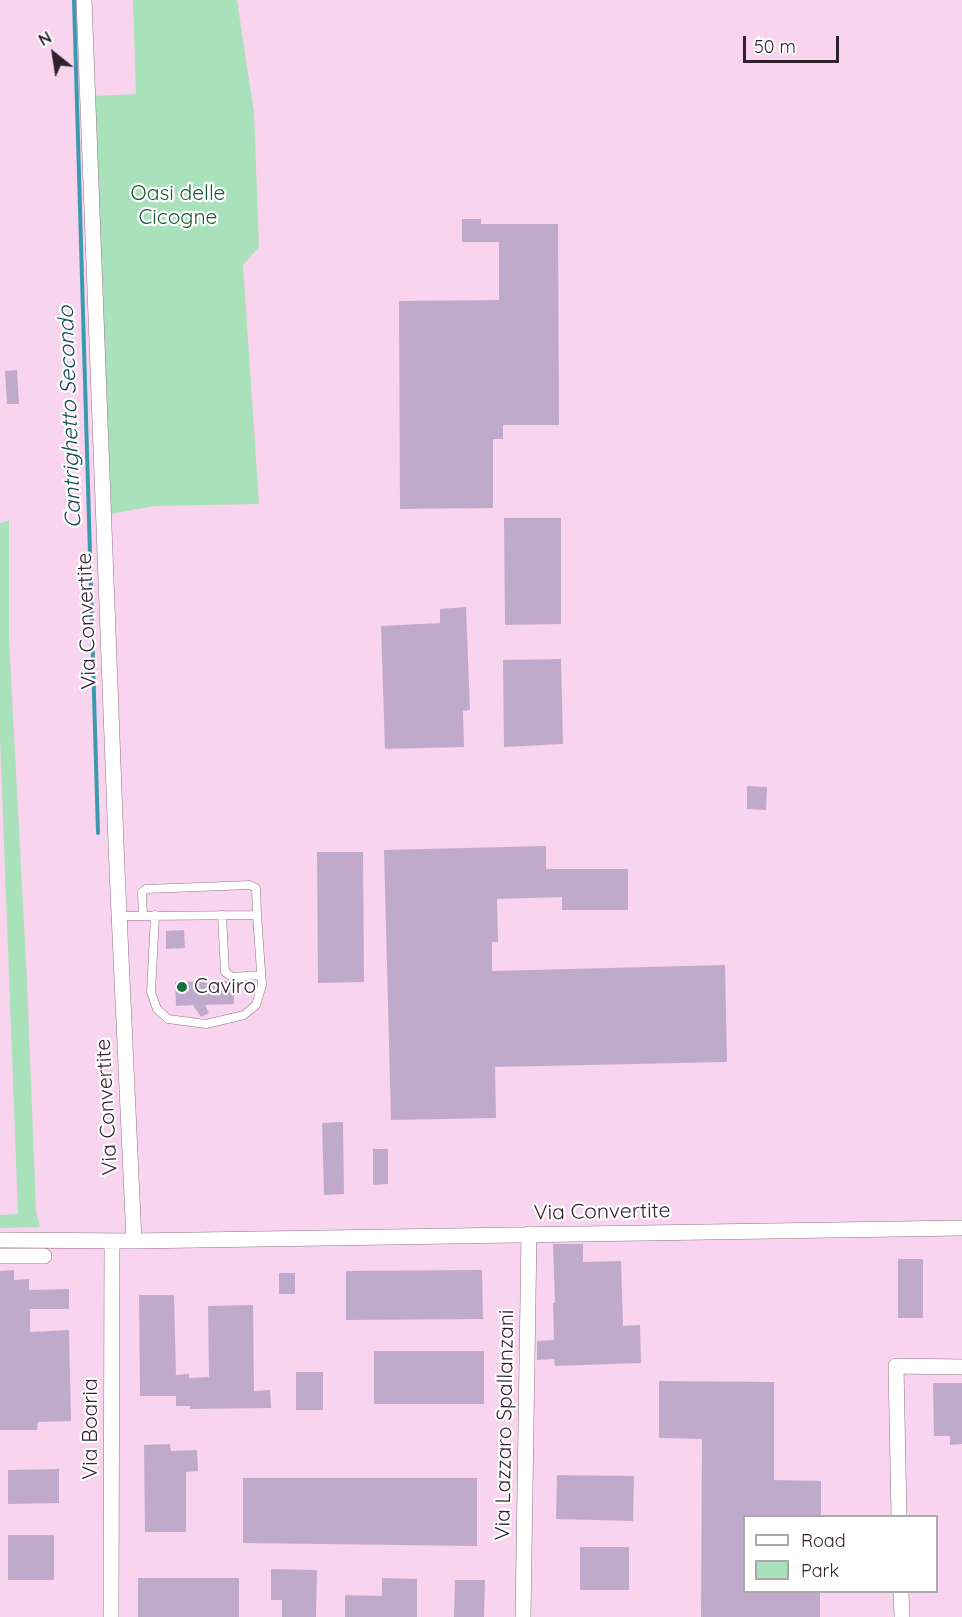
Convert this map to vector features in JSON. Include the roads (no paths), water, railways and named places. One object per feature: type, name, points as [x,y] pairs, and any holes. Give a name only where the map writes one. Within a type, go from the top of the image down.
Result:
[{"type":"street","name":"Via Convertite","points":[[84,0],[119,916],[134,1241]]},
{"type":"street","name":"Via Convertite","points":[[0,1240],[134,1241],[962,1228]]},
{"type":"street","name":"Via Lazzaro Spallanzani","points":[[523,1617],[529,1234]]},
{"type":"street","name":"Via Boaria","points":[[111,1617],[112,1241]]},
{"type":"street","points":[[0,1256],[44,1256]]},
{"type":"street","points":[[900,1515],[896,1366],[962,1367]]},
{"type":"street","points":[[901,1593],[902,1617]]},
{"type":"lane","points":[[143,916],[142,892],[146,889],[250,885],[256,888],[262,985],[256,1005],[244,1015],[206,1024],[168,1019],[157,1009],[151,992],[154,915]]},
{"type":"lane","points":[[222,915],[225,972],[232,976],[261,975]]},
{"type":"lane","points":[[119,916],[257,915]]},
{"type":"waterway","name":"Cantrighetto Secondo","points":[[74,0],[98,833]]},
{"type":"place","name":"Caviro","points":[[182,987]]},
{"type":"park label","name":"Oasi delle Cicogne","points":[[178,206]]}]
